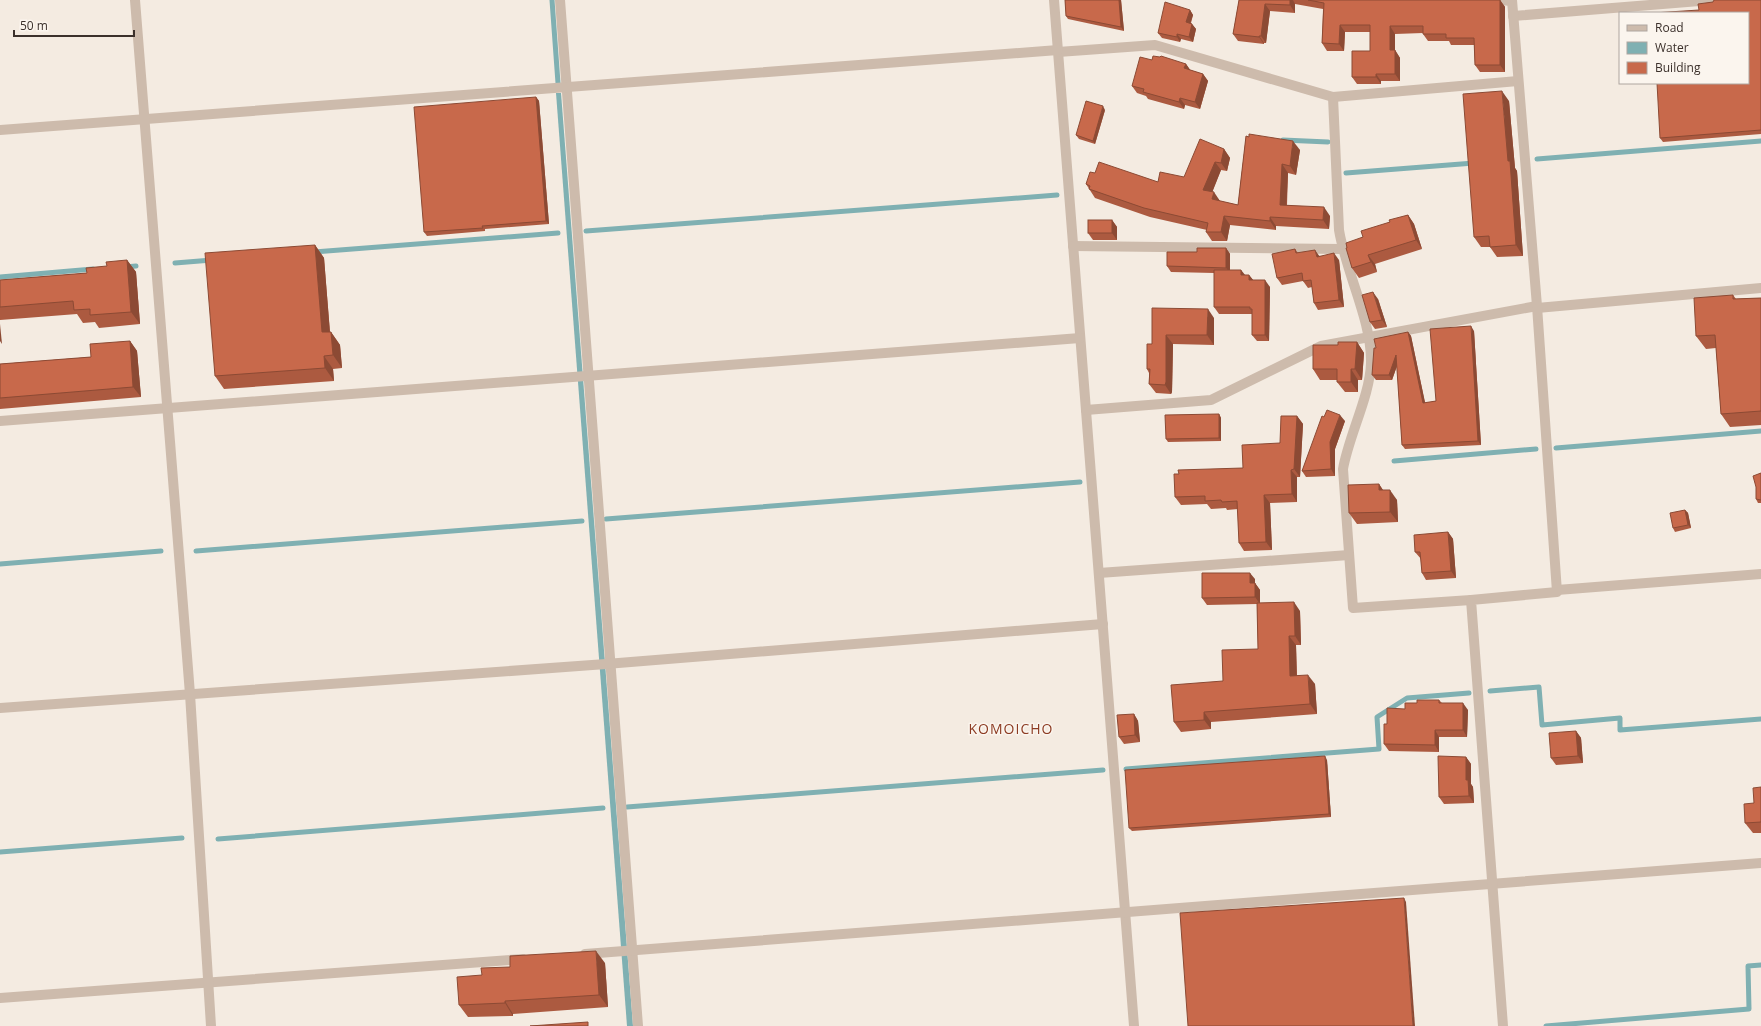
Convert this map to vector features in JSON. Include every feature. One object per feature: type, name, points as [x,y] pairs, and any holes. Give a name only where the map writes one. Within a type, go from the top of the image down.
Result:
[{"type":"street","points":[[135,0],[190,694],[207,983],[211,1026]]},
{"type":"street","points":[[560,0],[567,87],[583,376],[628,951],[638,1026]]},
{"type":"street","points":[[1054,0],[1134,1026]]},
{"type":"street","points":[[1499,0],[1512,1],[1537,307],[1557,590]]},
{"type":"street","points":[[1513,16],[1712,0]]},
{"type":"street","points":[[0,130],[567,87],[1155,45],[1333,97],[1518,81]]},
{"type":"street","points":[[1333,97],[1339,230],[1342,249],[1369,337],[1371,363],[1369,381],[1346,452],[1343,468],[1353,608],[1471,600],[1557,592],[1557,590],[1761,574]]},
{"type":"street","points":[[1073,246],[1342,249]]},
{"type":"street","points":[[1086,410],[1211,400],[1321,346],[1369,337],[1537,307],[1761,288]]},
{"type":"street","points":[[0,421],[1080,338]]},
{"type":"street","points":[[1099,573],[1349,555]]},
{"type":"street","points":[[1471,600],[1503,1026]]},
{"type":"street","points":[[0,708],[605,664],[1103,624]]},
{"type":"street","points":[[573,955],[1761,863]]},
{"type":"street","points":[[0,998],[534,958]]},
{"type":"water","points":[[556,93],[561,93],[633,1026],[627,1026]]},
{"type":"building","points":[[1065,0],[1119,0],[1121,27],[1066,16]]},
{"type":"building","points":[[1239,0],[1290,0],[1290,5],[1265,4],[1261,36],[1259,37],[1233,34]]},
{"type":"building","points":[[1308,0],[1500,0],[1500,65],[1475,65],[1474,38],[1446,38],[1446,34],[1423,34],[1423,26],[1390,26],[1390,50],[1395,50],[1395,74],[1376,74],[1376,77],[1352,77],[1352,51],[1370,51],[1370,25],[1340,25],[1339,44],[1322,43],[1324,3]]},
{"type":"building","points":[[1714,0],[1761,0],[1761,130],[1660,138],[1657,84],[1749,84],[1749,12],[1668,12],[1699,10],[1698,4],[1713,2]]},
{"type":"building","points":[[1165,2],[1190,10],[1186,22],[1192,24],[1189,37],[1177,34],[1177,37],[1158,33]]},
{"type":"building","points":[[1153,56],[1161,56],[1186,64],[1184,68],[1203,74],[1195,102],[1180,98],[1179,102],[1143,92],[1144,89],[1132,86],[1140,57],[1152,60]]},
{"type":"building","points":[[1502,91],[1508,161],[1510,161],[1516,245],[1490,247],[1489,236],[1474,237],[1463,94]]},
{"type":"building","points":[[536,97],[546,221],[482,226],[483,228],[424,232],[414,107]]},
{"type":"building","points":[[1086,101],[1103,106],[1093,141],[1076,135]]},
{"type":"building","points":[[1249,134],[1293,141],[1290,166],[1282,164],[1280,205],[1324,207],[1323,220],[1270,217],[1270,221],[1224,216],[1221,232],[1206,232],[1208,223],[1144,208],[1089,189],[1090,186],[1086,184],[1090,172],[1095,173],[1099,162],[1158,182],[1160,172],[1184,177],[1200,139],[1224,149],[1221,163],[1215,162],[1203,190],[1214,192],[1212,199],[1238,205],[1246,136],[1249,137]]},
{"type":"building","points":[[1408,215],[1416,240],[1368,255],[1371,262],[1352,268],[1346,243],[1363,237],[1361,231],[1390,222],[1389,220]]},
{"type":"building","points":[[1088,220],[1112,220],[1112,233],[1088,233]]},
{"type":"building","points":[[315,245],[322,332],[331,332],[333,355],[324,356],[325,368],[215,376],[205,253]]},
{"type":"building","points":[[1197,248],[1226,248],[1226,268],[1167,266],[1167,252],[1197,252]]},
{"type":"building","points":[[1295,249],[1296,253],[1315,250],[1317,257],[1334,253],[1339,300],[1314,303],[1311,280],[1303,281],[1302,273],[1277,278],[1272,254]]},
{"type":"building","points":[[127,260],[131,312],[90,315],[90,309],[74,310],[73,301],[0,307],[0,280],[87,273],[86,268],[107,266],[106,262]]},
{"type":"building","points":[[1214,270],[1241,270],[1241,275],[1249,275],[1249,280],[1265,280],[1265,335],[1252,335],[1252,309],[1250,309],[1250,307],[1214,307]]},
{"type":"building","points":[[1373,292],[1382,320],[1370,322],[1362,295]]},
{"type":"building","points":[[1733,295],[1733,299],[1761,298],[1761,411],[1721,414],[1715,335],[1696,336],[1694,298]]},
{"type":"building","points":[[1152,308],[1208,309],[1207,335],[1166,335],[1165,385],[1149,384],[1150,369],[1147,369],[1147,344],[1152,344]]},
{"type":"building","points":[[1471,326],[1478,441],[1402,445],[1396,355],[1389,375],[1372,375],[1374,348],[1376,348],[1374,339],[1408,332],[1423,403],[1436,401],[1430,329]]},
{"type":"building","points":[[130,341],[133,387],[0,398],[0,364],[91,357],[90,344]]},
{"type":"building","points":[[1338,342],[1357,342],[1355,369],[1351,369],[1351,382],[1337,382],[1337,369],[1313,369],[1313,345],[1338,345]]},
{"type":"building","points":[[1327,410],[1340,415],[1330,442],[1331,469],[1302,471],[1322,416],[1324,417]]},
{"type":"building","points":[[1219,414],[1219,438],[1166,439],[1165,415]]},
{"type":"building","points":[[1281,416],[1297,416],[1294,469],[1291,470],[1292,494],[1264,495],[1266,542],[1239,543],[1237,501],[1205,501],[1205,496],[1175,497],[1174,474],[1179,474],[1178,470],[1243,468],[1242,445],[1280,443]]},
{"type":"building","points":[[1761,473],[1761,500],[1756,499],[1756,487],[1753,476]]},
{"type":"building","points":[[1379,484],[1379,490],[1390,490],[1390,512],[1349,513],[1348,485]]},
{"type":"building","points":[[1685,510],[1688,525],[1673,528],[1670,513]]},
{"type":"building","points":[[1448,532],[1451,571],[1422,573],[1420,552],[1415,552],[1414,535]]},
{"type":"building","points":[[1202,573],[1250,573],[1250,583],[1255,583],[1255,597],[1202,598]]},
{"type":"building","points":[[1294,602],[1295,636],[1289,636],[1290,676],[1308,675],[1310,704],[1204,712],[1204,720],[1174,722],[1171,685],[1223,681],[1222,650],[1258,649],[1257,603]]},
{"type":"building","points":[[1417,700],[1439,700],[1439,703],[1463,703],[1463,730],[1435,730],[1435,745],[1384,744],[1384,724],[1387,724],[1387,708],[1405,709],[1405,703],[1417,703]]},
{"type":"building","points":[[1134,714],[1135,735],[1119,737],[1117,715]]},
{"type":"building","points":[[1576,731],[1578,756],[1551,758],[1549,733]]},
{"type":"building","points":[[1325,756],[1329,814],[1129,828],[1125,770]]},
{"type":"building","points":[[1438,756],[1466,757],[1466,780],[1468,780],[1469,796],[1439,797]]},
{"type":"building","points":[[1761,787],[1761,822],[1745,823],[1744,804],[1754,803],[1753,788]]},
{"type":"building","points":[[1404,898],[1413,1026],[1188,1026],[1180,913]]},
{"type":"building","points":[[596,951],[599,995],[505,1001],[505,1003],[459,1005],[457,977],[482,975],[481,968],[510,967],[510,956]]},
{"type":"building","points":[[588,1022],[588,1026],[530,1026]]},
{"type":"waterway","points":[[552,0],[558,83]]},
{"type":"waterway","points":[[1283,140],[1328,142]]},
{"type":"waterway","points":[[1537,159],[1761,141]]},
{"type":"waterway","points":[[1346,173],[1474,163]]},
{"type":"waterway","points":[[586,231],[1057,195]]},
{"type":"waterway","points":[[314,252],[558,233]]},
{"type":"waterway","points":[[175,263],[212,260]]},
{"type":"waterway","points":[[125,267],[136,266]]},
{"type":"waterway","points":[[0,277],[93,269]]},
{"type":"waterway","points":[[1556,448],[1761,431]]},
{"type":"waterway","points":[[1394,461],[1536,449]]},
{"type":"waterway","points":[[606,519],[1080,482]]},
{"type":"waterway","points":[[196,551],[582,521]]},
{"type":"waterway","points":[[0,564],[161,551]]},
{"type":"waterway","points":[[1490,691],[1539,687],[1542,725],[1620,718],[1620,730],[1761,719]]},
{"type":"waterway","points":[[1126,769],[1379,749],[1377,717],[1407,698],[1469,693]]},
{"type":"waterway","points":[[627,807],[1103,770]]},
{"type":"waterway","points":[[218,839],[603,808]]},
{"type":"waterway","points":[[0,852],[182,838]]},
{"type":"waterway","points":[[1546,1026],[1749,1009],[1748,966],[1761,965]]},
{"type":"district","name":"KOMOICHO","points":[[1011,729]]}]
